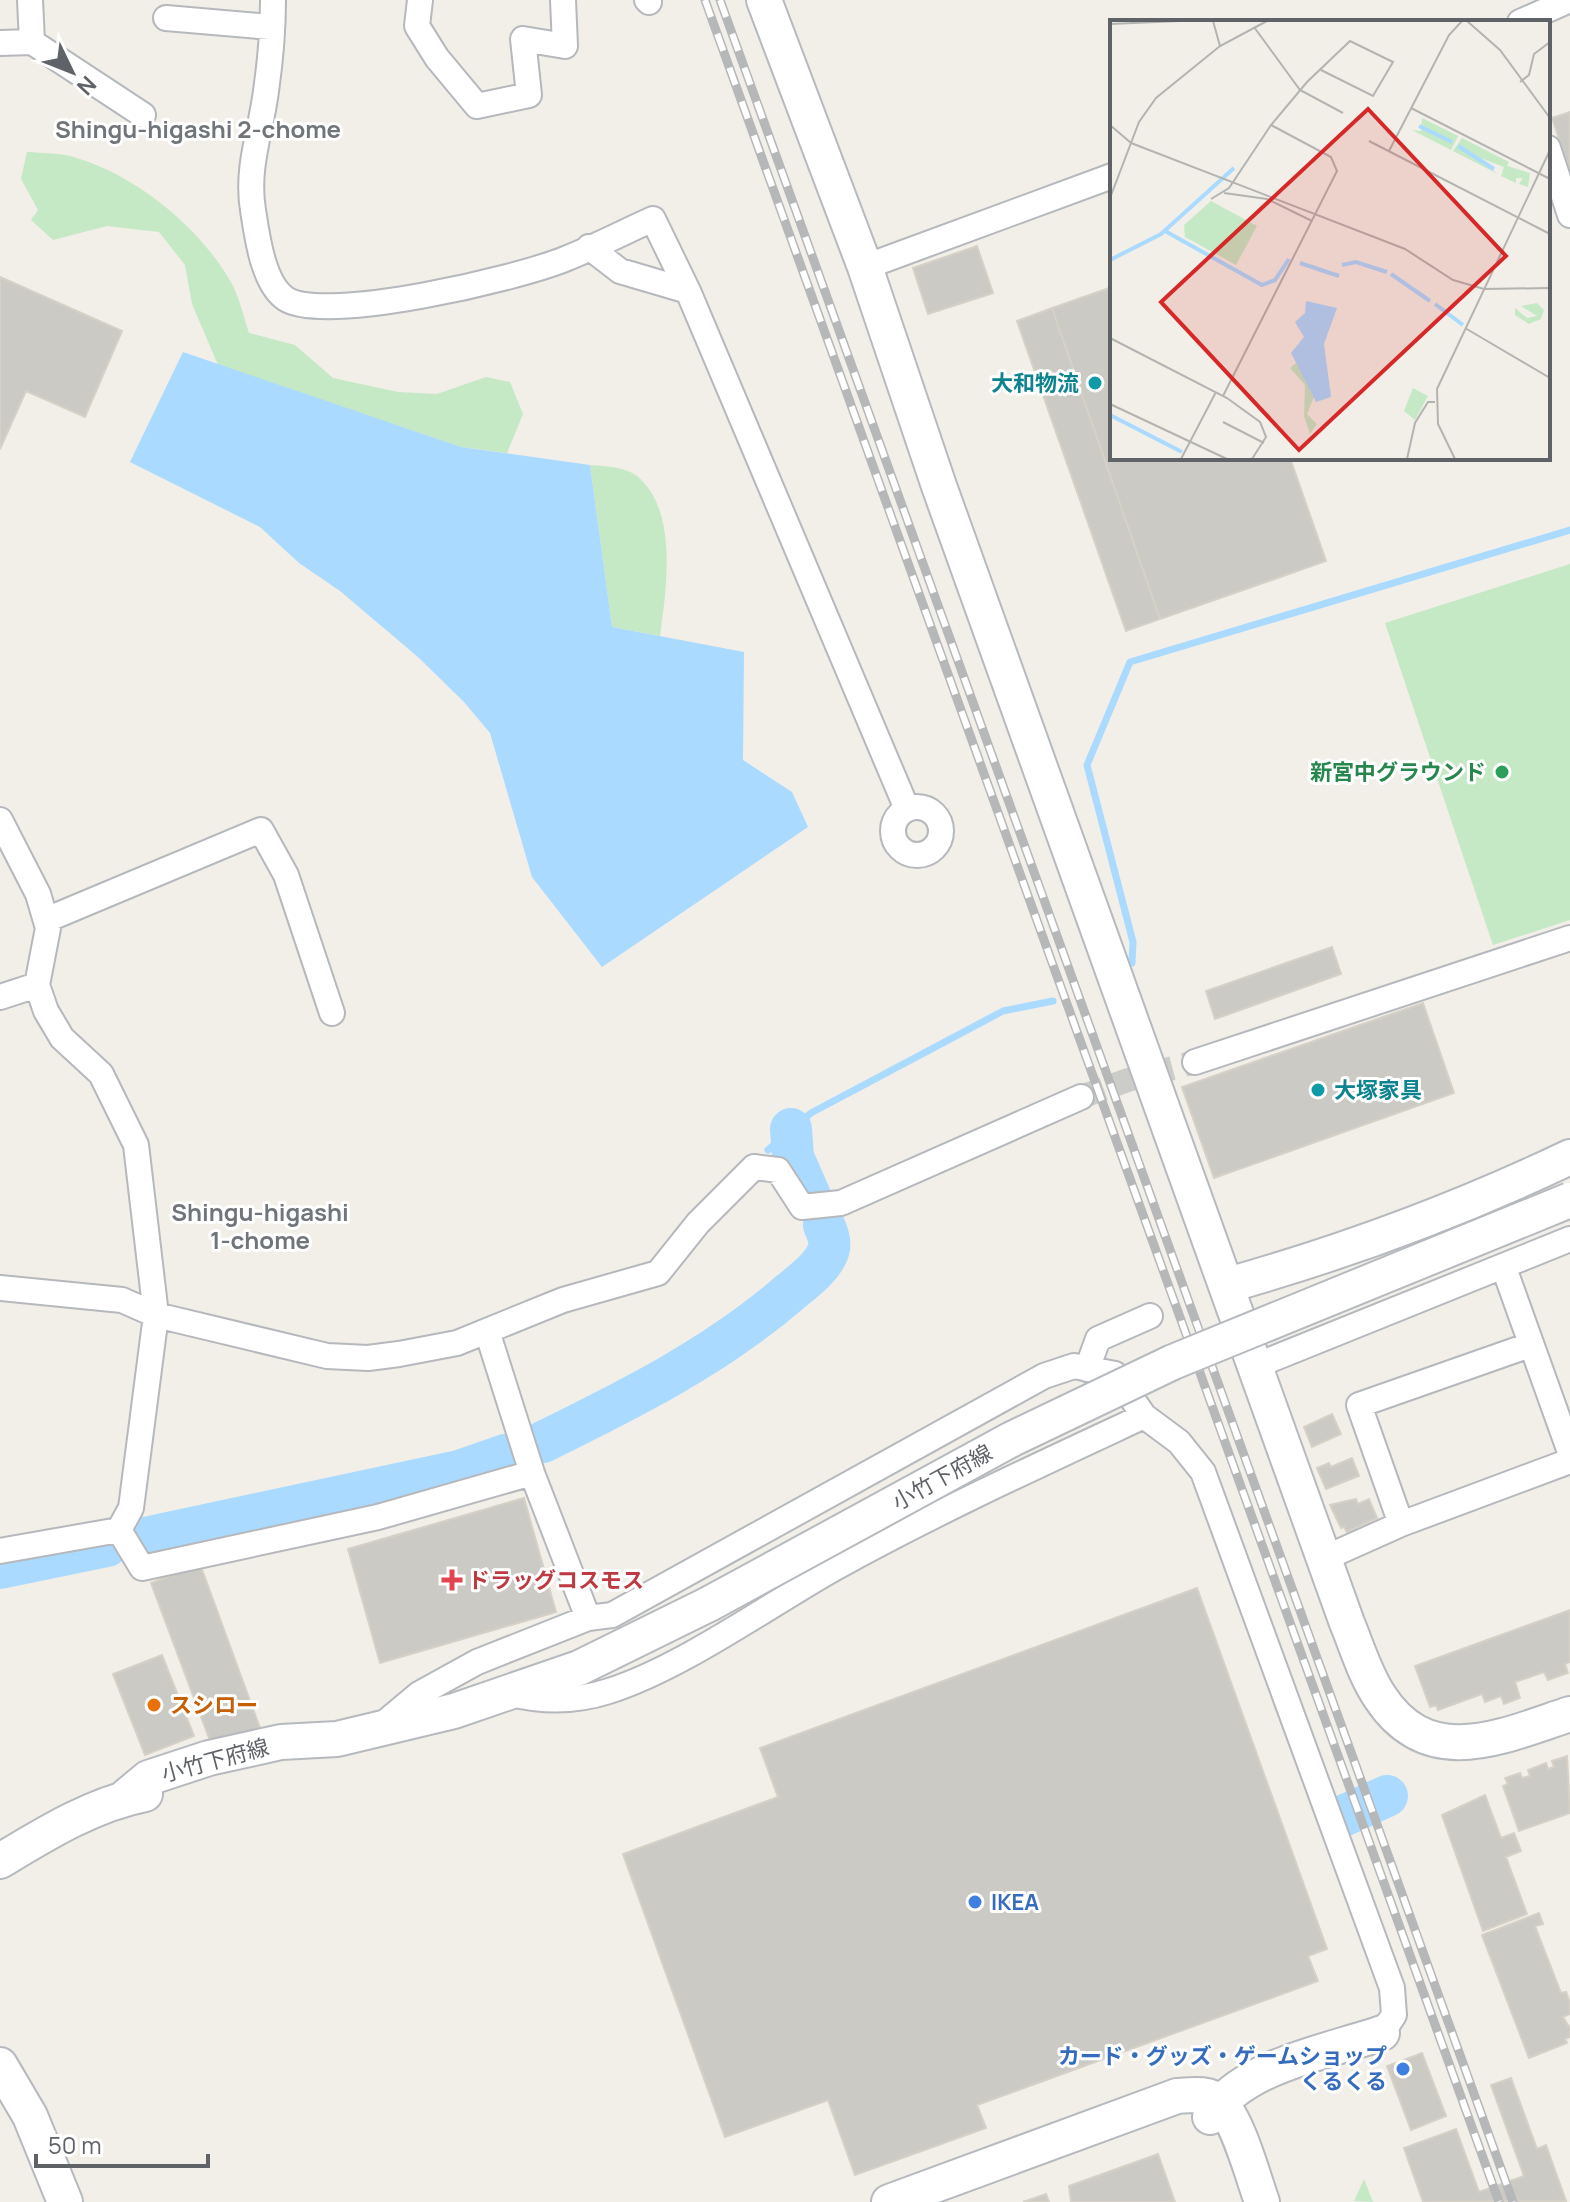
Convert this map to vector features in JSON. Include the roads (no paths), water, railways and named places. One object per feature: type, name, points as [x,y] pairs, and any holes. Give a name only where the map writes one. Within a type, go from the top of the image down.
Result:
[{"type":"street","points":[[30,0],[32,42]]},
{"type":"street","points":[[273,0],[266,92],[255,137],[251,181],[253,210],[270,281],[287,299],[316,307],[390,304],[563,260],[653,219],[688,291],[907,809]]},
{"type":"street","points":[[420,0],[417,26],[437,58],[477,106],[529,95],[523,39],[565,46],[563,0]]},
{"type":"street","points":[[764,0],[865,267],[944,500],[1347,1623],[1380,1697],[1409,1727],[1425,1737],[1468,1743],[1493,1739],[1570,1714]]},
{"type":"street","points":[[1524,20],[1558,2]]},
{"type":"street","points":[[166,18],[270,27]]},
{"type":"street","points":[[0,43],[32,42],[143,115]]},
{"type":"street","points":[[1550,154],[1570,215]]},
{"type":"street","points":[[865,267],[1110,177]]},
{"type":"street","points":[[589,247],[620,271],[688,291]]},
{"type":"street","points":[[0,820],[38,894],[48,928],[37,985],[62,1038],[101,1074],[136,1145],[156,1315],[131,1508],[119,1530]]},
{"type":"street","points":[[46,920],[261,830],[286,875],[332,1013]]},
{"type":"street","points":[[1195,1062],[1570,938]]},
{"type":"street","points":[[0,997],[37,985]]},
{"type":"street","points":[[0,1288],[122,1300],[156,1315],[327,1356],[368,1358],[457,1343],[563,1300],[658,1273],[698,1223],[754,1167],[778,1170],[802,1207],[841,1203],[1081,1097]]},
{"type":"street","points":[[1228,1285],[1291,1267],[1508,1186],[1570,1157]]},
{"type":"street","name":"小竹下府線","points":[[0,1861],[75,1819],[124,1798],[211,1777],[282,1756],[313,1743],[374,1732],[508,1693],[579,1668],[709,1604],[1012,1439],[1173,1362],[1570,1200]]},
{"type":"street","points":[[1255,1366],[1570,1239]]},
{"type":"street","points":[[1504,1268],[1570,1452]]},
{"type":"street","points":[[1087,1369],[1098,1339],[1150,1316]]},
{"type":"street","points":[[487,1331],[532,1473],[588,1618]]},
{"type":"street","points":[[1401,1524],[1359,1405],[1530,1345]]},
{"type":"street","points":[[374,1732],[419,1694],[477,1662],[588,1618],[612,1615],[673,1584],[1044,1376],[1074,1366],[1115,1374],[1144,1416],[1179,1442],[1203,1472],[1392,1988],[1394,2015],[1382,2033],[1247,2080],[1215,2109],[1169,2112],[927,2202]]},
{"type":"street","points":[[508,1693],[541,1702],[608,1691],[684,1656],[835,1568],[988,1489],[1144,1416]]},
{"type":"street","points":[[1325,1558],[1401,1524],[1570,1461]]},
{"type":"street","points":[[119,1530],[142,1568],[378,1517],[532,1473]]},
{"type":"street","points":[[0,1551],[119,1530]]},
{"type":"street","points":[[4,2073],[15,2123],[49,2202]]},
{"type":"street","points":[[4,2073],[30,2116],[65,2202]]},
{"type":"street","points":[[889,2202],[1177,2096],[1202,2095],[1215,2109],[1229,2117],[1262,2202]]},
{"type":"street","points":[[1215,2109],[1244,2202]]},
{"type":"water","points":[[183,352],[461,447],[590,465],[612,627],[744,652],[743,760],[792,792],[808,827],[602,967],[532,877],[490,733],[464,702],[418,657],[340,591],[299,563],[260,527],[130,462]]},
{"type":"waterway","points":[[1132,963],[1133,942],[1087,765],[1130,662],[1570,530]]},
{"type":"waterway","points":[[768,1150],[811,1113],[1003,1011],[1053,1001]]},
{"type":"waterway","points":[[791,1129],[793,1157],[810,1196]]},
{"type":"waterway","points":[[543,1442],[671,1375],[761,1316],[824,1260],[829,1243],[824,1225]]},
{"type":"waterway","points":[[145,1538],[459,1471],[505,1455]]},
{"type":"waterway","points":[[0,1568],[107,1546]]},
{"type":"waterway","points":[[1343,1816],[1387,1796]]},
{"type":"tunnel","points":[[1081,1097],[1128,1080],[1195,1062]]},
{"type":"railway","points":[[705,0],[1499,2202]]},
{"type":"railway","points":[[720,0],[1513,2202]]},
{"type":"place","name":"大和物流","points":[[1095,383]]},
{"type":"place","name":"新宮中グラウンド","points":[[1502,772]]},
{"type":"place","name":"大塚家具","points":[[1318,1090]]},
{"type":"place","name":"ドラッグコスモス","points":[[452,1580]]},
{"type":"place","name":"スシロー","points":[[154,1705]]},
{"type":"place","name":"IKEA","points":[[975,1902]]},
{"type":"place","name":"カード・グッズ・ゲームショップ くるくる","points":[[1403,2069]]},
{"type":"district","name":"Shingu-higashi 2-chome","points":[[198,128]]},
{"type":"district","name":"Shingu-higashi 1-chome","points":[[260,1225]]}]
